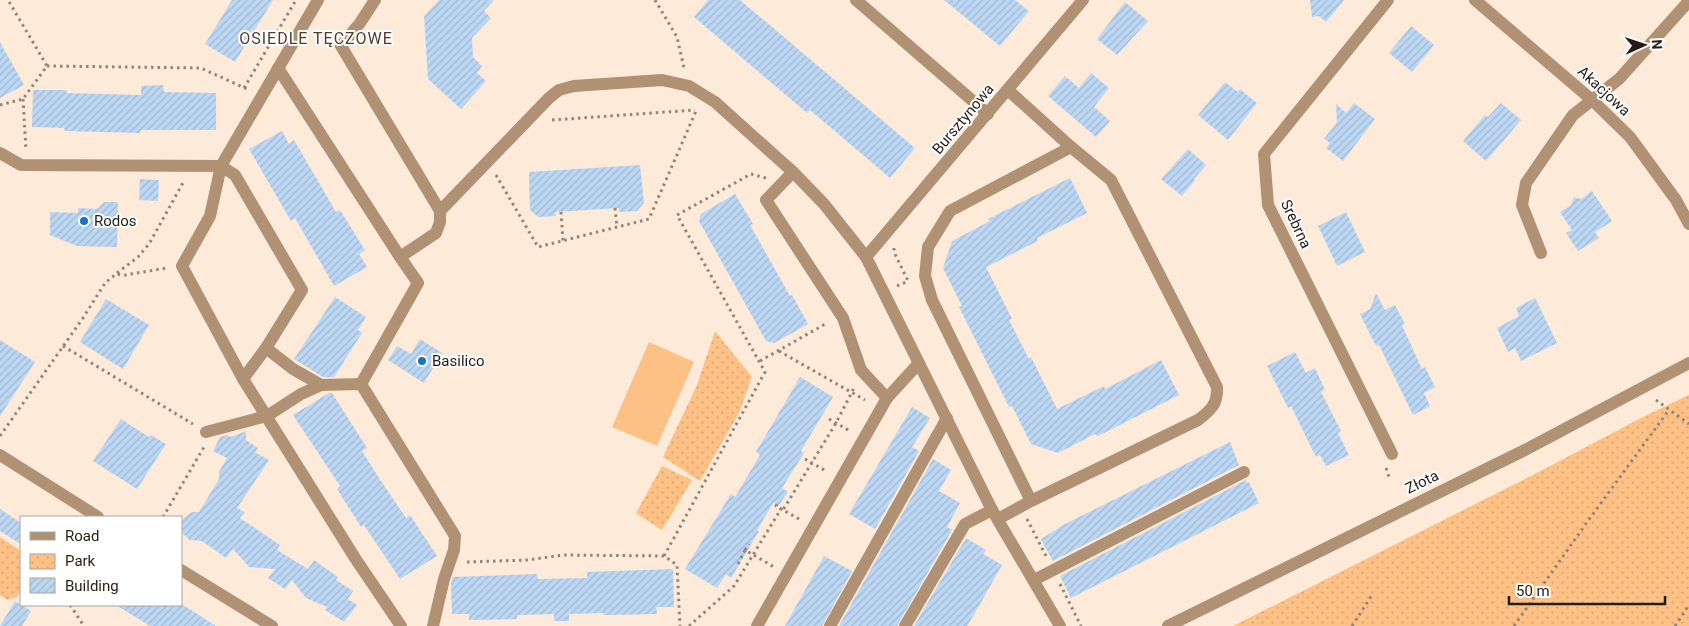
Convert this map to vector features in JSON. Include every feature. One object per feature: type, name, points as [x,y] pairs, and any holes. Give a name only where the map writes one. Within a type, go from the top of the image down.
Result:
[{"type":"street","points":[[318,0],[221,166],[210,216],[182,266],[243,379],[355,558],[401,626]]},
{"type":"street","points":[[375,0],[342,46],[440,211],[440,222],[436,233],[400,257]]},
{"type":"street","points":[[856,0],[988,114]]},
{"type":"street","name":"Bursztynowa","points":[[866,257],[1083,0]]},
{"type":"street","name":"Srebrna","points":[[1388,0],[1264,154],[1268,205],[1392,454]]},
{"type":"street","name":"Akacjowa","points":[[1475,0],[1592,100],[1630,138],[1676,200],[1689,224]]},
{"type":"street","points":[[1540,253],[1522,205],[1526,183],[1573,115],[1619,79],[1689,1]]},
{"type":"street","points":[[278,68],[418,283],[361,384]]},
{"type":"street","points":[[440,211],[549,98],[559,90],[574,86],[662,80],[689,86],[714,102],[793,172],[824,204],[866,257],[995,514],[1060,626]]},
{"type":"street","points":[[905,626],[965,524],[1031,501],[1198,420],[1209,412],[1215,404],[1217,395],[1217,387],[1111,180],[1008,90]]},
{"type":"street","points":[[1031,501],[932,300],[925,276],[928,247],[950,210],[1071,147]]},
{"type":"street","points":[[0,153],[21,165],[221,166],[235,175],[302,290],[266,348],[243,379]]},
{"type":"street","points":[[793,172],[766,200],[841,315],[861,370],[887,398]]},
{"type":"street","points":[[266,348],[293,368],[321,385]]},
{"type":"street","points":[[757,626],[880,409],[887,398],[919,363]]},
{"type":"street","name":"Złota","points":[[1168,626],[1525,450],[1689,363]]},
{"type":"street","points":[[206,432],[267,416],[301,394],[321,385],[361,384]]},
{"type":"street","points":[[361,384],[455,536],[451,562],[444,578],[433,626]]},
{"type":"street","points":[[830,626],[947,418]]},
{"type":"street","points":[[0,455],[96,516]]},
{"type":"street","points":[[1034,580],[1244,472]]},
{"type":"street","points":[[182,571],[272,626]]},
{"type":"path","points":[[8,0],[47,66]]},
{"type":"path","points":[[244,88],[296,0]]},
{"type":"path","points":[[655,0],[677,37],[686,74]]},
{"type":"path","points":[[47,66],[201,68],[262,96]]},
{"type":"path","points":[[0,105],[23,99],[47,66]]},
{"type":"path","points":[[23,99],[25,129]]},
{"type":"path","points":[[493,170],[538,247],[649,219],[696,110],[693,101]]},
{"type":"path","points":[[546,120],[696,110],[702,114]]},
{"type":"path","points":[[0,436],[105,283],[138,257],[149,244],[192,166]]},
{"type":"path","points":[[664,556],[766,372],[677,215],[751,174],[770,178],[781,185]]},
{"type":"path","points":[[615,208],[617,227]]},
{"type":"path","points":[[561,212],[563,241]]},
{"type":"path","points":[[116,274],[125,275],[182,266]]},
{"type":"path","points":[[760,361],[841,315]]},
{"type":"path","points":[[63,346],[206,432],[209,439],[164,516]]},
{"type":"path","points":[[779,351],[880,409]]},
{"type":"path","points":[[689,626],[734,586],[836,423],[852,393],[861,370]]},
{"type":"path","points":[[1653,398],[1689,424]]},
{"type":"path","points":[[1514,626],[1669,410]]},
{"type":"path","points":[[829,419],[864,439]]},
{"type":"path","points":[[806,459],[840,480]]},
{"type":"path","points":[[777,504],[776,506],[813,526]]},
{"type":"path","points":[[738,564],[749,544]]},
{"type":"path","points":[[745,550],[786,574]]},
{"type":"path","points":[[451,562],[527,560],[563,555],[664,556],[677,565],[680,626]]},
{"type":"path","points":[[1352,626],[1372,595]]},
{"type":"path","points":[[1675,626],[1689,605]]},
{"type":"path","points":[[71,606],[84,626]]},
{"type":"green space","points":[[715,331],[752,377],[739,413],[700,481],[663,457],[697,385]]},
{"type":"green space","points":[[649,342],[694,362],[657,446],[612,427]]},
{"type":"green space","points":[[1689,395],[1689,626],[1233,626],[1529,477],[1645,416]]},
{"type":"green space","points":[[662,466],[692,480],[662,530],[636,513]]},
{"type":"green space","points":[[0,537],[20,550],[20,592],[17,597],[7,600],[0,595]]},
{"type":"building","points":[[232,0],[273,0],[235,62],[205,44]]},
{"type":"building","points":[[439,0],[494,0],[484,11],[491,18],[472,38],[473,57],[482,66],[477,73],[486,81],[461,109],[428,79],[424,16]]},
{"type":"building","points":[[708,0],[740,0],[915,148],[890,178],[810,110],[807,113],[694,17]]},
{"type":"building","points":[[944,0],[1015,0],[1029,11],[1000,46]]},
{"type":"building","points":[[1310,0],[1344,0],[1326,22],[1319,16],[1312,17]]},
{"type":"building","points":[[1125,2],[1148,21],[1117,55],[1097,39]]},
{"type":"building","points":[[1411,26],[1434,45],[1412,72],[1389,53]]},
{"type":"building","points":[[0,42],[24,85],[0,98]]},
{"type":"building","points":[[1091,73],[1109,88],[1094,107],[1110,121],[1096,137],[1048,96],[1065,76],[1079,88]]},
{"type":"building","points":[[1225,82],[1238,92],[1240,89],[1257,103],[1228,140],[1198,115]]},
{"type":"building","points":[[163,85],[164,92],[216,93],[216,130],[141,130],[140,133],[65,131],[64,128],[32,127],[33,90],[66,90],[67,93],[141,95],[141,86]]},
{"type":"building","points":[[1354,103],[1375,119],[1343,161],[1326,148],[1330,143],[1324,139],[1337,122],[1336,104],[1346,113]]},
{"type":"building","points":[[1501,103],[1521,120],[1486,161],[1463,141],[1485,115],[1488,117]]},
{"type":"building","points":[[282,131],[289,144],[294,140],[336,212],[340,210],[365,250],[359,254],[367,267],[334,286],[295,218],[291,221],[249,149]]},
{"type":"building","points":[[1188,149],[1206,165],[1182,196],[1161,179]]},
{"type":"building","points":[[640,165],[644,203],[637,211],[619,212],[619,208],[555,212],[556,216],[538,217],[530,210],[529,172]]},
{"type":"building","points":[[1070,178],[1087,213],[1037,238],[1038,241],[986,267],[1012,319],[1009,320],[1029,359],[1031,357],[1057,409],[1104,386],[1105,389],[1161,360],[1179,395],[1098,436],[1095,434],[1058,453],[1031,444],[1012,406],[1009,407],[959,307],[962,306],[943,268],[952,241],[990,221],[988,219]]},
{"type":"building","points":[[140,179],[159,180],[158,201],[139,200]]},
{"type":"building","points":[[1592,191],[1612,221],[1595,232],[1599,238],[1578,251],[1566,233],[1572,230],[1560,212],[1571,205],[1574,197],[1581,199]]},
{"type":"building","points":[[735,194],[753,224],[750,225],[808,324],[774,343],[766,341],[699,221],[701,214]]},
{"type":"building","name":"Rodos","points":[[104,202],[118,202],[117,247],[77,246],[50,235],[50,212],[78,213],[78,208],[97,209]]},
{"type":"building","points":[[1346,212],[1365,252],[1337,266],[1318,226]]},
{"type":"building","points":[[1376,293],[1385,310],[1395,305],[1405,324],[1402,325],[1422,369],[1425,367],[1435,387],[1424,393],[1430,406],[1413,415],[1379,345],[1376,346],[1360,314],[1370,309]]},
{"type":"building","points":[[335,297],[366,317],[358,330],[362,333],[334,377],[323,377],[294,359]]},
{"type":"building","points":[[1535,298],[1557,343],[1521,361],[1515,348],[1508,352],[1497,328],[1519,316],[1516,308]]},
{"type":"building","points":[[106,299],[149,325],[123,369],[80,342]]},
{"type":"building","name":"Basilico","points":[[420,339],[442,353],[424,383],[388,360],[397,346],[411,354]]},
{"type":"building","points":[[0,340],[35,362],[0,416]]},
{"type":"building","points":[[1295,352],[1306,373],[1315,368],[1325,390],[1321,392],[1341,431],[1338,433],[1349,455],[1326,466],[1320,455],[1316,457],[1291,406],[1288,408],[1267,366]]},
{"type":"building","points":[[800,377],[833,397],[801,451],[804,453],[782,488],[788,492],[779,505],[774,502],[731,578],[726,574],[717,588],[685,569],[731,494],[735,497],[760,455],[756,452]]},
{"type":"building","points":[[332,393],[367,448],[362,451],[379,478],[406,518],[410,515],[437,556],[400,579],[364,525],[361,527],[337,489],[340,486],[293,415]]},
{"type":"building","points":[[912,407],[930,418],[912,447],[919,451],[875,529],[849,514]]},
{"type":"building","points":[[121,419],[149,437],[151,435],[166,444],[137,489],[93,461]]},
{"type":"building","points":[[246,431],[246,440],[258,448],[255,452],[269,460],[237,508],[245,512],[240,518],[280,545],[277,550],[308,569],[314,560],[338,577],[336,580],[353,591],[348,599],[357,605],[344,622],[325,610],[327,607],[306,598],[292,580],[285,589],[268,578],[275,569],[249,567],[233,549],[226,558],[202,541],[190,540],[183,534],[182,522],[184,518],[192,512],[199,512],[219,479],[219,472],[227,458],[213,451],[220,437],[227,435],[231,437]]},
{"type":"building","points":[[1230,442],[1239,465],[1053,561],[1041,539],[1065,524]]},
{"type":"building","points":[[933,459],[951,470],[939,491],[960,503],[947,527],[952,530],[897,626],[839,626]]},
{"type":"building","points":[[1246,480],[1247,483],[1249,482],[1259,503],[1071,598],[1060,576]]},
{"type":"building","points":[[0,509],[20,522],[20,543],[0,531]]},
{"type":"building","points":[[966,538],[986,550],[983,554],[1002,565],[979,606],[967,626],[914,626]]},
{"type":"building","points":[[824,556],[852,571],[822,626],[785,626]]},
{"type":"building","points":[[673,569],[674,607],[656,607],[657,614],[569,614],[569,621],[554,621],[554,614],[517,615],[517,619],[469,620],[469,614],[452,614],[451,584],[453,577],[537,574],[538,579],[587,578],[587,572]]},
{"type":"building","points":[[15,601],[20,606],[31,611],[22,626],[0,626]]},
{"type":"building","points":[[183,605],[216,626],[150,626],[118,606]]},
{"type":"place","name":"Rodos","points":[[84,221]]},
{"type":"place","name":"Basilico","points":[[422,361]]},
{"type":"district","name":"OSIEDLE TĘCZOWE","points":[[316,38]]}]
